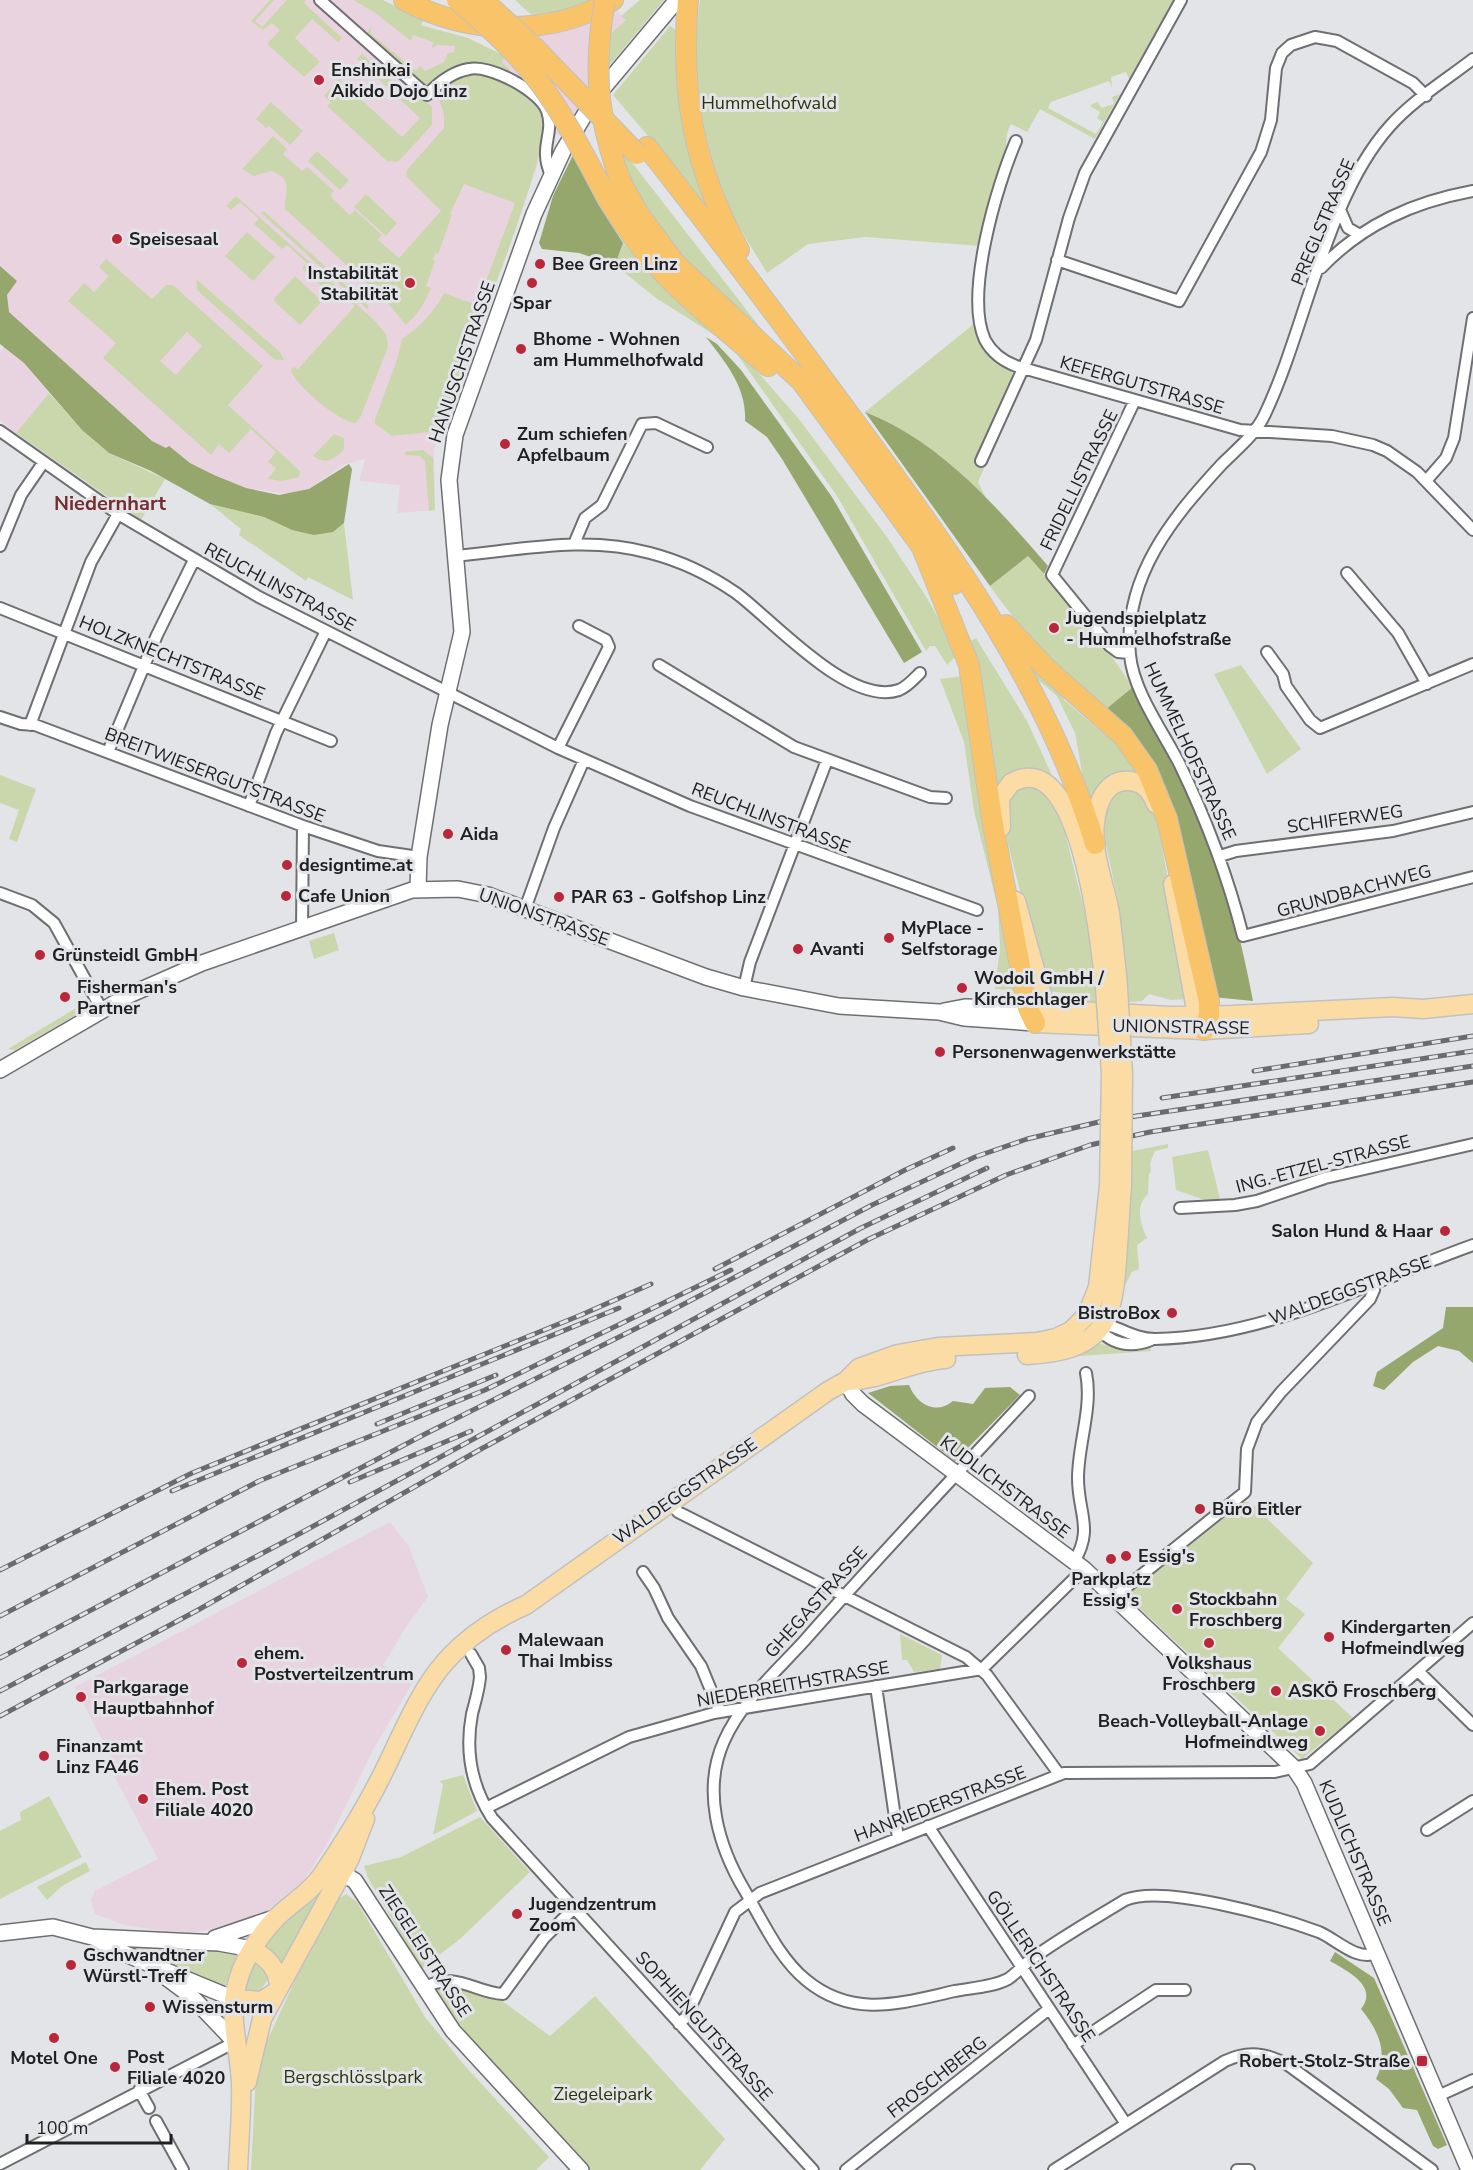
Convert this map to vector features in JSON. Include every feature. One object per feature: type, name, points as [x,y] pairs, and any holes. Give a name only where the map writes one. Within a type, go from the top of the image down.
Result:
[{"type":"highway","points":[[404,0],[446,18],[503,28],[558,22],[599,8],[613,0]]},
{"type":"highway","points":[[458,0],[500,38],[541,85],[572,131],[603,190],[636,243],[671,284],[794,389],[815,399]]},
{"type":"highway","points":[[483,0],[642,151],[808,377],[815,399]]},
{"type":"highway","points":[[501,0],[546,41],[642,151],[771,308],[923,515],[1013,653],[1046,714],[1082,804],[1095,844]]},
{"type":"highway","points":[[605,0],[597,57],[600,107],[611,155],[621,182],[638,213],[675,263],[781,361],[815,399],[922,547],[941,565],[1017,686],[1058,775],[1076,830]]},
{"type":"highway","points":[[688,0],[685,33],[688,107],[705,178],[729,232],[771,308]]},
{"type":"highway","points":[[922,547],[969,665],[993,825],[1035,1013]]},
{"type":"highway","points":[[969,583],[1046,668],[1123,736],[1147,770],[1167,819],[1209,1002],[1203,1020]]},
{"type":"main road","points":[[1035,1013],[1042,995],[1006,859],[999,809],[1001,794],[1016,780],[1027,777],[1039,779],[1053,790],[1076,830],[1112,987],[1124,1074],[1115,1186],[1114,1297],[1100,1326]]},
{"type":"main road","points":[[1112,987],[1109,910],[1095,844],[1097,810],[1105,791],[1124,781],[1137,782],[1145,787],[1154,798],[1162,824],[1203,1020]]},
{"type":"main road","name":"UNIONSTRASSE","points":[[1035,1013],[1203,1020],[1393,1007],[1423,1009],[1473,1004]]},
{"type":"main road","points":[[1077,1327],[1087,1315],[1096,1295],[1115,1186]]},
{"type":"main road","points":[[1096,1295],[1100,1307],[1100,1326]]},
{"type":"main road","name":"WALDEGGSTRASSE","points":[[846,1381],[861,1381],[939,1359],[1058,1352],[1083,1343],[1100,1326]]},
{"type":"main road","name":"WALDEGGSTRASSE","points":[[241,2117],[256,2037],[277,1989],[369,1800],[431,1683],[455,1651],[503,1615],[526,1605],[670,1501],[828,1391],[846,1381],[859,1368],[897,1354],[938,1347],[1037,1342],[1056,1338],[1077,1327]]},
{"type":"main road","name":"WALDEGGSTRASSE","points":[[431,1683],[509,1624],[526,1605]]},
{"type":"main road","name":"WALDEGGSTRASSE","points":[[238,2170],[241,2083],[235,2042],[234,1999],[243,1965],[252,1949],[277,1917],[335,1869]]},
{"type":"main road","points":[[234,1999],[262,2001],[277,1989],[276,1971],[271,1963],[252,1949]]},
{"type":"street","points":[[320,0],[427,95],[444,79],[472,68],[502,77],[532,91],[547,111],[549,123],[544,157],[551,175]]},
{"type":"street","name":"HANUSCHSTRASSE","points":[[418,888],[419,857],[447,692],[462,632],[449,487],[451,449],[528,231],[551,175],[594,99],[677,0]]},
{"type":"street","points":[[981,461],[1038,333],[1057,260],[1088,166],[1181,0]]},
{"type":"street","points":[[1057,260],[1179,301],[1261,152],[1270,120],[1277,66],[1283,52],[1295,42],[1314,37],[1337,41],[1413,83],[1426,96]]},
{"type":"street","name":"PREGLSTRASSE","points":[[1129,653],[1134,604],[1142,575],[1155,548],[1182,508],[1252,433],[1266,414],[1341,212],[1364,164],[1396,119],[1473,59]]},
{"type":"street","name":"KEFERGUTSTRASSE","points":[[1016,141],[1005,166],[991,219],[978,309],[982,331],[989,346],[1004,361],[1252,433],[1332,436],[1357,440],[1387,451],[1426,481],[1473,530]]},
{"type":"street","points":[[1319,270],[1360,235],[1412,206],[1473,191]]},
{"type":"street","points":[[1341,212],[1348,228],[1360,235]]},
{"type":"street","points":[[1426,481],[1446,458],[1455,438],[1473,318]]},
{"type":"street","name":"FRIDELLISTRASSE","points":[[1052,575],[1135,400]]},
{"type":"street","points":[[574,544],[585,518],[602,505],[642,424],[656,423],[707,447]]},
{"type":"street","name":"REUCHLINSTRASSE","points":[[0,431],[118,514],[259,597],[558,748],[690,806],[794,846],[977,910]]},
{"type":"street","points":[[0,546],[21,495],[43,463]]},
{"type":"street","points":[[30,725],[94,554],[118,514]]},
{"type":"street","points":[[456,556],[574,544],[618,546],[648,552],[693,568],[738,595],[816,661],[858,685],[876,691],[892,692],[902,689],[920,673]]},
{"type":"street","points":[[108,752],[144,665],[194,560]]},
{"type":"street","points":[[1347,573],[1398,633],[1427,684]]},
{"type":"street","name":"HUMMELHOFSTRASSE","points":[[1052,575],[1110,646],[1118,652],[1129,653],[1138,685],[1180,766],[1220,856],[1243,936]]},
{"type":"street","name":"HOLZKNECHTSTRASSE","points":[[0,608],[65,632],[331,741]]},
{"type":"street","points":[[558,748],[609,647],[606,640],[579,626]]},
{"type":"street","points":[[249,806],[282,720],[326,631]]},
{"type":"street","points":[[1267,652],[1283,674],[1286,686],[1310,720],[1320,728],[1473,664]]},
{"type":"street","points":[[659,665],[783,741],[827,760],[930,797],[946,798]]},
{"type":"street","name":"BREITWIESERGUTSTRASSE","points":[[0,717],[108,752],[303,826],[381,852],[419,857]]},
{"type":"street","points":[[525,909],[554,828],[584,760]]},
{"type":"street","points":[[744,988],[750,962],[827,760]]},
{"type":"street","name":"SCHIFERWEG","points":[[1220,856],[1236,850],[1393,831],[1473,812]]},
{"type":"street","points":[[302,929],[303,826]]},
{"type":"street","name":"GRUNDBACHWEG","points":[[1243,936],[1473,876]]},
{"type":"street","name":"UNIONSTRASSE","points":[[2,1064],[169,976],[418,888],[469,890],[706,977],[744,988],[839,1006],[939,1011],[965,1007],[1035,1013]]},
{"type":"street","points":[[0,893],[32,905],[54,923],[102,1010]]},
{"type":"street","name":"ING.-ETZEL-STRASSE","points":[[1180,1208],[1235,1205],[1257,1201],[1325,1178],[1473,1143]]},
{"type":"street","name":"WALDEGGSTRASSE","points":[[1077,1327],[1100,1326],[1111,1340],[1126,1345],[1154,1339],[1222,1331],[1296,1312],[1473,1245]]},
{"type":"street","points":[[1114,1597],[1245,1492],[1247,1449],[1257,1422],[1281,1392],[1370,1299],[1374,1290],[1372,1284]]},
{"type":"street","points":[[982,1669],[1079,1566],[1086,1535],[1078,1479],[1088,1392],[1086,1373]]},
{"type":"street","name":"KUDLICHSTRASSE","points":[[846,1381],[858,1400],[1079,1566],[1294,1768],[1304,1783],[1469,2170]]},
{"type":"street","name":"GHEGASTRASSE","points":[[1029,1396],[844,1595],[744,1708],[732,1725],[719,1753],[714,1797],[720,1838],[749,1898],[779,1947],[803,1978],[816,1988],[849,2003],[887,2005],[1006,1980],[1022,1967],[1125,1900],[1139,1897],[1169,1897],[1216,1904],[1320,1933],[1362,1955],[1377,1953]]},
{"type":"street","points":[[670,1501],[678,1512],[966,1657],[982,1669],[1059,1774]]},
{"type":"street","points":[[643,1572],[674,1627],[701,1666],[720,1712]]},
{"type":"street","name":"HANRIEDERSTRASSE","points":[[679,2024],[686,2017],[735,1912],[749,1898],[1059,1774],[1275,1772],[1310,1764],[1473,1623]]},
{"type":"street","name":"SOPHIENGUTSTRASSE","points":[[471,1654],[479,1668],[480,1677],[470,1736],[471,1769],[486,1808],[813,2170]]},
{"type":"street","name":"NIEDERREITHSTRASSE","points":[[486,1808],[634,1735],[720,1712],[982,1669]]},
{"type":"street","points":[[1418,1671],[1473,1725]]},
{"type":"street","points":[[876,1686],[898,1838]]},
{"type":"street","points":[[1427,1830],[1473,1801]]},
{"type":"street","name":"GÖLLERICHSTRASSE","points":[[928,1826],[1126,2124]]},
{"type":"street","name":"ZIEGELEISTRASSE","points":[[335,1869],[355,1881],[453,2031],[581,2170]]},
{"type":"street","points":[[423,1988],[440,1982],[458,1982],[503,1994],[544,1938],[574,1908]]},
{"type":"street","points":[[197,1941],[235,1933],[277,1917]]},
{"type":"street","points":[[0,1933],[53,1927],[92,1937],[126,1954],[234,1999]]},
{"type":"street","points":[[92,1937],[197,1941],[244,1946],[252,1949]]},
{"type":"street","points":[[0,2164],[235,2042],[180,1987],[126,1954]]},
{"type":"street","points":[[1073,2045],[1156,1990],[1185,1990]]},
{"type":"street","name":"FROSCHBERG","points":[[846,2170],[1049,2009]]},
{"type":"street","points":[[1054,2170],[1225,2061],[1243,2055],[1261,2054],[1288,2065],[1432,2170]]},
{"type":"street","points":[[1437,2096],[1473,2080]]},
{"type":"street","points":[[139,2090],[149,2108]]},
{"type":"street","points":[[156,2121],[183,2170]]},
{"type":"street","points":[[1237,2170],[1249,2170]]},
{"type":"shaded area","points":[[0,0],[353,0],[402,28],[487,56],[506,54],[519,36],[556,32],[584,24],[617,10],[626,20],[609,35],[592,84],[560,136],[545,130],[537,166],[512,238],[438,431],[434,453],[435,510],[397,513],[400,485],[359,481],[365,459],[343,465],[309,489],[289,494],[246,488],[214,475],[190,463],[168,446],[166,449],[152,442],[9,312],[0,317]]},
{"type":"shaded area","points":[[4,347],[24,363],[49,393],[16,433],[0,420],[0,352]]},
{"type":"shaded area","points":[[390,1522],[409,1547],[428,1597],[383,1665],[413,1682],[373,1750],[326,1846],[304,1880],[263,1914],[225,1929],[189,1932],[158,1930],[125,1925],[95,1914],[91,1900],[95,1891],[158,1859],[109,1766],[114,1763],[75,1687]]},
{"type":"green space","points":[[270,0],[274,0],[255,21],[262,27],[287,0],[306,0],[304,3],[342,38],[338,42],[312,19],[295,38],[320,62],[304,77],[267,44],[280,30],[272,23],[263,30],[251,21]]},
{"type":"green space","points":[[353,0],[383,0],[424,20],[421,25],[468,38],[505,56],[502,63],[508,67],[513,77],[489,70],[464,68],[444,73],[423,85],[369,37],[367,33],[372,26],[370,33],[416,71],[420,66],[425,71],[444,62],[448,53],[454,52],[455,46],[438,45],[432,48],[433,42],[413,35],[411,41],[374,12]]},
{"type":"green space","points":[[515,0],[592,0],[579,7],[535,18]]},
{"type":"green space","points":[[640,0],[664,0],[607,68],[609,35],[626,20],[621,16]]},
{"type":"green space","name":"Hummelhofwald","points":[[700,0],[1175,0],[1129,79],[1126,72],[1111,77],[1112,88],[1109,81],[1051,102],[1048,108],[1096,134],[1103,122],[1097,118],[1100,112],[1090,106],[1098,102],[1101,108],[1114,104],[1112,97],[1120,94],[1095,139],[1040,109],[1027,132],[1011,124],[980,246],[866,237],[808,244],[767,273],[732,213],[706,136],[698,81],[697,27]]},
{"type":"green space","points":[[670,26],[678,32],[725,234],[671,163],[613,95]]},
{"type":"green space","points":[[362,54],[407,96],[414,89],[432,107],[432,125],[398,162],[387,161],[327,106],[331,102],[324,96],[339,79],[402,137],[420,118],[357,59]]},
{"type":"green space","points":[[476,73],[514,85],[538,104],[543,113],[543,134],[535,169],[502,267],[438,431],[392,436],[375,424],[375,419],[397,360],[402,339],[426,318],[444,293],[477,305],[515,203],[464,184],[450,214],[452,215],[438,254],[435,253],[433,260],[435,261],[426,286],[431,288],[421,308],[406,325],[387,302],[285,209],[287,187],[283,178],[271,171],[254,176],[242,169],[273,136],[287,149],[283,154],[302,171],[307,167],[334,191],[330,196],[350,215],[355,210],[382,235],[378,240],[399,258],[441,211],[406,176],[407,170],[444,128],[444,115],[437,93],[452,80]]},
{"type":"green space","points":[[271,102],[303,131],[290,145],[269,126],[266,128],[256,119]]},
{"type":"green space","points":[[620,147],[769,339],[700,275],[660,230],[630,178]]},
{"type":"green space","points":[[317,151],[349,180],[340,190],[308,161]]},
{"type":"green space","points":[[573,155],[598,204],[623,243],[615,265],[579,253],[542,249],[539,243],[553,196]]},
{"type":"green space","points":[[366,194],[397,223],[386,236],[354,207]]},
{"type":"green space","points":[[236,196],[375,321],[386,334],[388,347],[360,418],[355,423],[340,417],[319,402],[300,385],[291,370],[293,367],[298,369],[355,306],[334,288],[329,293],[302,268],[307,263],[287,245],[282,249],[254,224],[259,219],[240,202],[231,210],[226,206]]},
{"type":"green space","points":[[264,211],[369,306],[367,309],[261,213]]},
{"type":"green space","points":[[247,232],[275,257],[253,281],[225,256]]},
{"type":"green space","points":[[623,243],[682,306],[725,342],[656,298],[615,265]]},
{"type":"green space","points":[[106,259],[152,299],[166,285],[173,285],[263,366],[228,405],[300,471],[299,477],[282,481],[268,479],[276,468],[268,462],[276,452],[251,429],[229,453],[219,444],[211,455],[103,358],[116,343],[68,301],[84,283],[94,292],[109,276],[99,267]],"holes":[[[187,332],[202,346],[176,375],[160,361]]]},
{"type":"green space","points":[[0,266],[17,281],[7,295],[9,312],[152,441],[166,448],[169,446],[190,463],[246,488],[279,495],[309,489],[349,464],[352,469],[344,523],[333,532],[314,535],[292,530],[264,517],[210,504],[151,471],[109,453],[82,430],[24,363],[0,344]]},
{"type":"green space","points":[[295,276],[322,301],[300,325],[273,300]]},
{"type":"green space","points":[[196,279],[280,352],[284,360],[274,359],[197,290]]},
{"type":"green space","points":[[975,323],[988,354],[1006,366],[1013,376],[976,461],[985,466],[978,482],[986,498],[930,449],[898,428],[865,412]]},
{"type":"green space","points":[[706,337],[717,344],[741,370],[832,497],[922,652],[904,663],[782,459],[767,437],[745,421],[745,409],[739,386]]},
{"type":"green space","points":[[728,345],[747,360],[799,419],[889,540],[927,598],[953,644],[957,655],[947,665],[935,646],[930,646],[926,651],[837,496],[737,354]]},
{"type":"green space","points":[[49,393],[82,430],[109,453],[165,479],[141,520],[16,433]]},
{"type":"green space","points":[[865,412],[918,440],[966,478],[1048,566],[1044,574],[1028,556],[990,586]]},
{"type":"green space","points":[[334,434],[344,438],[344,449],[341,453],[330,460],[317,459],[313,456]]},
{"type":"green space","points":[[423,450],[433,458],[435,510],[429,511],[425,461],[420,456],[405,455],[405,452]]},
{"type":"green space","points":[[210,504],[264,517],[292,530],[333,532],[344,523],[353,600],[308,577],[306,581],[239,535],[241,529]]},
{"type":"green space","points":[[1028,556],[1103,644],[1133,687],[1105,710],[1044,652],[990,586]]},
{"type":"green space","points":[[976,638],[1027,721],[1056,784],[995,793],[969,642]]},
{"type":"green space","points":[[1025,657],[1058,687],[1064,700],[1128,754],[1141,778],[1091,809],[1081,782],[1082,772],[1075,733],[1057,696],[1037,679]]},
{"type":"green space","points":[[1241,665],[1301,749],[1267,774],[1214,674]]},
{"type":"green space","points":[[963,676],[1016,991],[995,989],[1000,946],[998,908],[974,811],[964,742],[940,679]]},
{"type":"green space","points":[[1133,687],[1203,826],[1225,885],[1236,923],[1253,1001],[1213,997],[1170,815],[1105,710]]},
{"type":"green space","points":[[0,775],[36,789],[17,842],[9,839],[19,810],[0,803]]},
{"type":"green space","points":[[1041,787],[1060,813],[1094,949],[1099,983],[1095,984],[1096,1002],[1082,1000],[1073,994],[1046,991],[1008,844],[1003,813],[1010,790]]},
{"type":"green space","points":[[1138,788],[1155,810],[1176,922],[1185,999],[1171,1000],[1149,994],[1142,1001],[1129,1002],[1128,985],[1124,985],[1118,901],[1101,821],[1113,791]]},
{"type":"green space","points":[[334,933],[339,950],[314,959],[309,941]]},
{"type":"green space","points":[[91,999],[86,1009],[15,1050],[8,1049]]},
{"type":"green space","points":[[1168,1144],[1168,1148],[1155,1151],[1150,1163],[1148,1194],[1140,1209],[1142,1226],[1147,1238],[1137,1245],[1139,1269],[1132,1272],[1125,1285],[1132,1151]]},
{"type":"green space","points":[[1208,1150],[1220,1199],[1205,1200],[1176,1190],[1172,1157]]},
{"type":"green space","points":[[1446,1307],[1473,1307],[1473,1363],[1459,1351],[1438,1346],[1413,1362],[1384,1390],[1373,1386],[1377,1372],[1443,1328]]},
{"type":"green space","points":[[1096,1343],[1121,1348],[1150,1345],[1151,1351],[1066,1357]]},
{"type":"green space","points":[[909,1385],[921,1402],[933,1407],[940,1407],[953,1401],[973,1404],[985,1388],[1010,1387],[1020,1395],[955,1461],[868,1393],[890,1386]]},
{"type":"green space","points":[[1242,1502],[1248,1502],[1255,1507],[1313,1563],[1286,1599],[1305,1614],[1278,1648],[1353,1718],[1302,1759],[1123,1593],[1162,1568],[1230,1513],[1229,1510]]},
{"type":"green space","points":[[900,1634],[942,1655],[940,1669],[914,1672],[907,1660],[902,1660]]},
{"type":"green space","points":[[463,1775],[477,1811],[433,1835],[443,1785],[440,1781]]},
{"type":"green space","points":[[49,1796],[82,1857],[0,1899],[0,1831],[21,1820],[20,1812]]},
{"type":"green space","points":[[480,1817],[530,1872],[460,1939],[421,1969],[368,1878],[364,1866],[401,1857]]},
{"type":"green space","points":[[86,1862],[90,1871],[62,1886],[47,1900],[37,1887]]},
{"type":"green space","points":[[328,1882],[282,1966],[260,1947],[272,1932]]},
{"type":"green space","name":"Bergschlösslpark","points":[[346,1894],[357,1902],[425,2017],[465,2066],[549,2157],[536,2170],[251,2170],[255,2091],[266,2043],[314,1940],[337,1900]]},
{"type":"green space","points":[[125,1945],[238,1951],[224,1989],[124,1947]]},
{"type":"green space","points":[[1335,1952],[1374,1978],[1447,2145],[1438,2149],[1433,2146],[1417,2110],[1403,2108],[1389,2089],[1376,2079],[1382,2060],[1380,2042],[1377,2033],[1361,2009],[1366,2001],[1364,1986],[1345,1969],[1330,1961]]},
{"type":"green space","points":[[251,1961],[261,1961],[269,1978],[260,1991],[244,1994]]},
{"type":"green space","name":"Ziegeleipark","points":[[451,1985],[491,1994],[550,2036],[595,1996],[725,2139],[700,2170],[591,2170],[472,2041],[435,1989]]},
{"type":"railway","points":[[1254,1071],[1473,1036]]},
{"type":"railway","points":[[1162,1098],[1473,1051]]},
{"type":"railway","points":[[0,1658],[427,1433],[663,1315],[872,1205],[975,1157],[1027,1139],[1103,1121],[1473,1066]]},
{"type":"railway","points":[[0,1716],[198,1610],[481,1449],[869,1239],[1006,1175],[1090,1145],[1150,1132],[1473,1082]]},
{"type":"railway","points":[[715,1269],[905,1170],[953,1148]]},
{"type":"railway","points":[[0,1691],[297,1535],[861,1228],[987,1168]]},
{"type":"railway","points":[[0,1616],[259,1481],[485,1390],[731,1270]]},
{"type":"railway","points":[[0,1570],[192,1473],[581,1315],[651,1284]]},
{"type":"railway","points":[[172,1491],[619,1308]]},
{"type":"railway","points":[[377,1424],[496,1375]]},
{"type":"railway","points":[[350,1482],[471,1431]]},
{"type":"place","name":"Enshinkai Aikido Dojo Linz","points":[[319,80]]},
{"type":"place","name":"Speisesaal","points":[[117,239]]},
{"type":"place","name":"Bee Green Linz","points":[[540,264]]},
{"type":"place","name":"Instabilität Stabilität","points":[[410,283]]},
{"type":"place","name":"Spar","points":[[532,283]]},
{"type":"place","name":"Bhome - Wohnen am Hummelhofwald","points":[[521,349]]},
{"type":"place","name":"Zum schiefen Apfelbaum","points":[[505,444]]},
{"type":"place","name":"Jugendspielplatz - Hummelhofstraße","points":[[1054,628]]},
{"type":"place","name":"Aida","points":[[448,834]]},
{"type":"place","name":"designtime.at","points":[[287,865]]},
{"type":"place","name":"Cafe Union","points":[[286,896]]},
{"type":"place","name":"PAR 63 - Golfshop Linz","points":[[559,897]]},
{"type":"place","name":"MyPlace - Selfstorage","points":[[889,938]]},
{"type":"place","name":"Avanti","points":[[798,949]]},
{"type":"place","name":"Grünsteidl GmbH","points":[[40,955]]},
{"type":"place","name":"Wodoil GmbH / Kirchschlager","points":[[962,988]]},
{"type":"place","name":"Fisherman's Partner","points":[[65,997]]},
{"type":"place","name":"Personenwagenwerkstätte","points":[[940,1052]]},
{"type":"place","name":"Salon Hund & Haar","points":[[1445,1231]]},
{"type":"place","name":"BistroBox","points":[[1172,1313]]},
{"type":"place","name":"Büro Eitler","points":[[1200,1509]]},
{"type":"place","name":"Essig's","points":[[1126,1556]]},
{"type":"place","name":"Parkplatz Essig's","points":[[1111,1559]]},
{"type":"place","name":"Stockbahn Froschberg","points":[[1177,1609]]},
{"type":"place","name":"Kindergarten Hofmeindlweg","points":[[1329,1637]]},
{"type":"place","name":"Volkshaus Froschberg","points":[[1209,1643]]},
{"type":"place","name":"Malewaan Thai Imbiss","points":[[506,1650]]},
{"type":"place","name":"ehem. Postverteilzentrum","points":[[242,1663]]},
{"type":"place","name":"ASKÖ Froschberg","points":[[1276,1691]]},
{"type":"place","name":"Parkgarage Hauptbahnhof","points":[[81,1697]]},
{"type":"place","name":"Beach-Volleyball-Anlage Hofmeindlweg","points":[[1320,1731]]},
{"type":"place","name":"Finanzamt Linz FA46","points":[[44,1756]]},
{"type":"place","name":"Ehem. Post Filiale 4020","points":[[143,1799]]},
{"type":"place","name":"Jugendzentrum Zoom","points":[[517,1914]]},
{"type":"place","name":"Gschwandtner Würstl-Treff","points":[[71,1965]]},
{"type":"place","name":"Wissensturm","points":[[150,2007]]},
{"type":"place","name":"Motel One","points":[[54,2038]]},
{"type":"place","name":"Robert-Stolz-Straße","points":[[1422,2061]]},
{"type":"place","name":"Post Filiale 4020","points":[[115,2067]]},
{"type":"district","name":"Niedernhart","points":[[110,503]]}]
